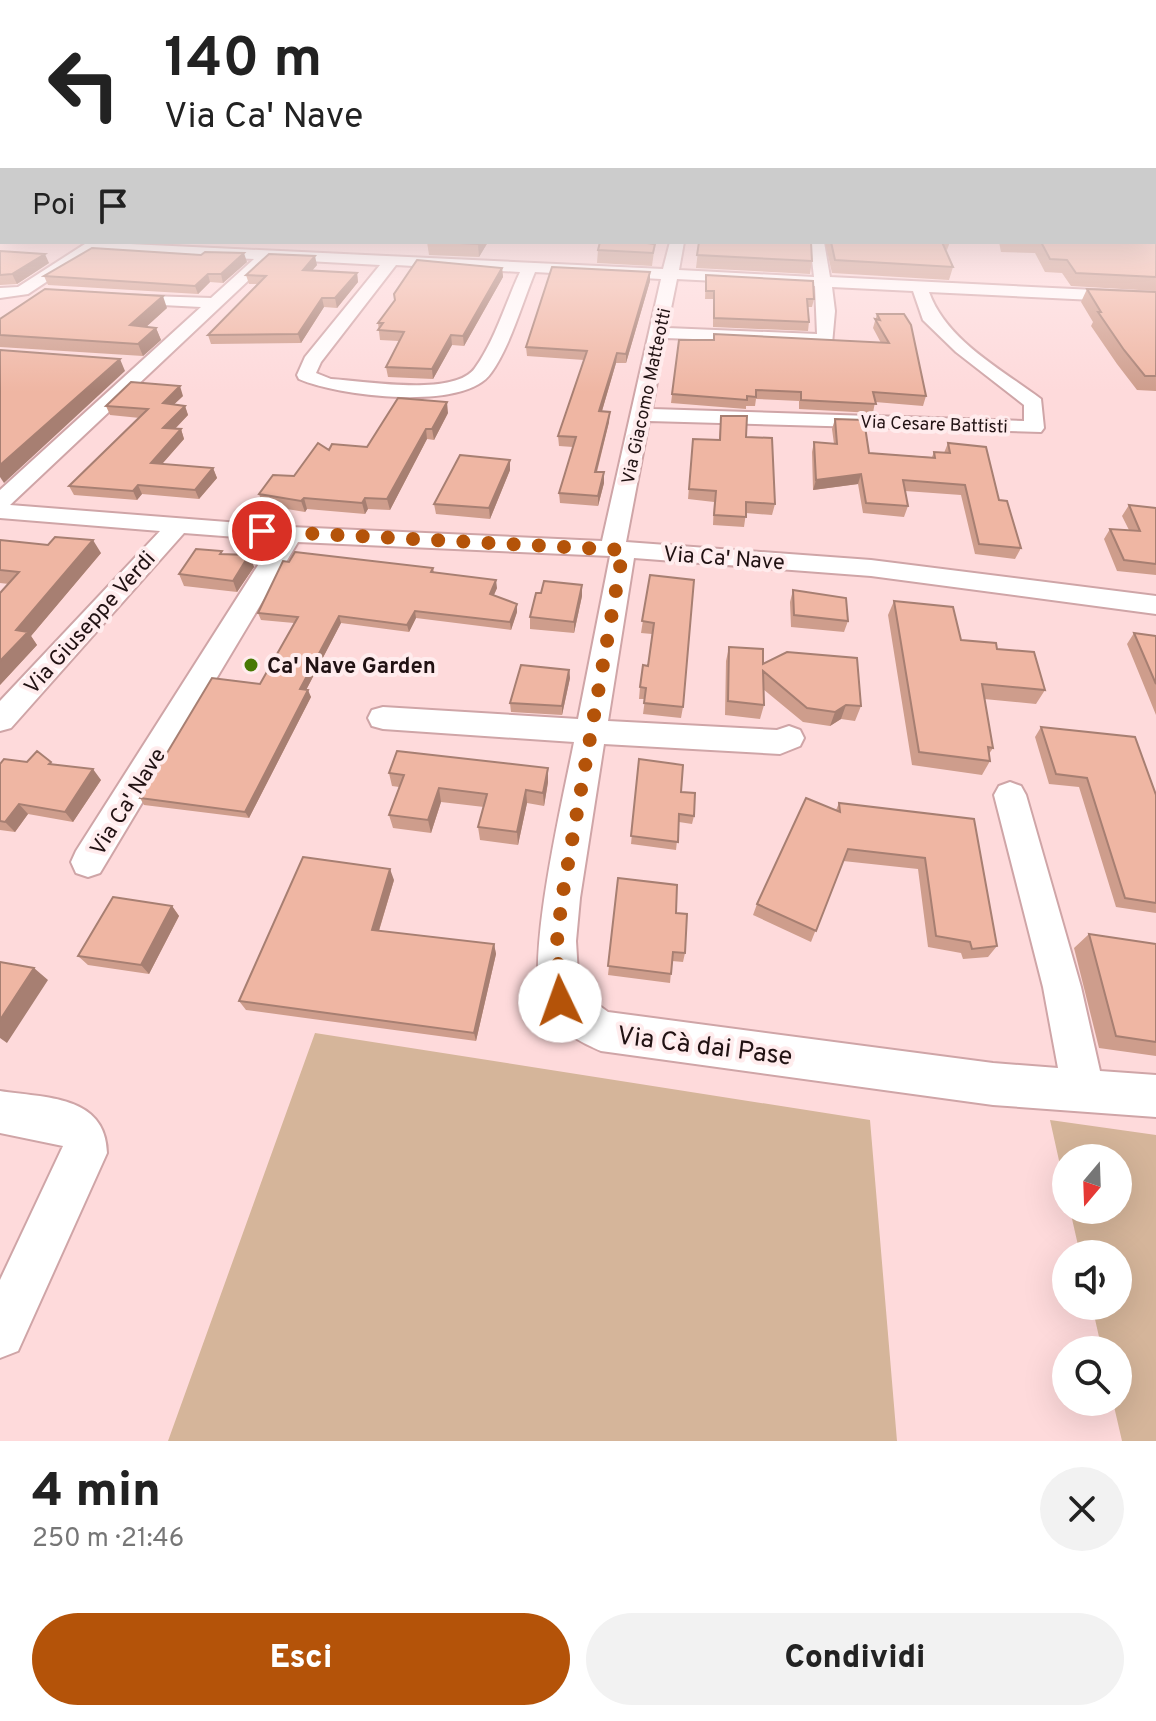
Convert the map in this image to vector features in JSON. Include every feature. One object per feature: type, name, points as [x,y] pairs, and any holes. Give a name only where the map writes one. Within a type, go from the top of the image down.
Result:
[{"type":"street","points":[[22,291],[73,257]]},
{"type":"street","points":[[0,502],[265,257]]},
{"type":"street","points":[[357,257],[1156,298]]},
{"type":"street","name":"Via Giacomo Matteotti","points":[[618,549],[674,257]]},
{"type":"street","points":[[660,333],[826,340],[827,311],[819,257]]},
{"type":"street","points":[[393,259],[312,361],[306,375],[328,385],[434,391],[465,387],[483,372],[530,266]]},
{"type":"street","name":"Via Cesare Battisti","points":[[642,415],[1034,428],[1034,403],[962,348],[929,316],[919,286]]},
{"type":"street","points":[[0,293],[50,293]]},
{"type":"street","points":[[106,297],[218,303]]},
{"type":"street","points":[[122,363],[150,365]]},
{"type":"street","name":"Via Ca' Nave","points":[[0,511],[290,534],[618,549],[901,571],[1156,605]]},
{"type":"street","name":"Via Giuseppe Verdi","points":[[0,720],[179,524]]},
{"type":"street","name":"Via Ca' Nave","points":[[88,862],[242,617],[290,534]]},
{"type":"street","name":"Via Cà dai Pase","points":[[618,549],[557,941],[560,1001],[601,1031],[993,1084],[1156,1096]]},
{"type":"street","points":[[383,718],[739,741],[780,742],[789,738]]},
{"type":"street","points":[[1010,795],[1062,987],[1084,1092]]},
{"type":"street","points":[[0,1112],[67,1123],[85,1135],[77,1172],[0,1333]]},
{"type":"shaded area","points":[[315,1033],[870,1120],[897,1441],[168,1441]]},
{"type":"shaded area","points":[[1050,1120],[1156,1135],[1156,1441],[1122,1441],[1116,1416],[1132,1416],[1132,1336],[1099,1336],[1095,1320],[1132,1320],[1132,1240],[1077,1240],[1073,1224],[1132,1224],[1132,1144],[1055,1144]]},
{"type":"building","points":[[0,257],[40,257],[12,274],[0,275]]},
{"type":"building","points":[[76,257],[239,257],[221,274],[208,274],[195,286],[44,276]]},
{"type":"building","points":[[265,257],[314,257],[303,270],[357,273],[335,298],[322,298],[298,334],[208,335],[266,276],[246,275]]},
{"type":"building","points":[[740,257],[812,257],[812,261]]},
{"type":"building","points":[[834,257],[949,257],[953,267],[835,260]]},
{"type":"building","points":[[1156,257],[1156,277],[1076,273],[1067,260],[1050,259]]},
{"type":"building","points":[[417,260],[502,268],[463,336],[451,335],[432,369],[386,367],[404,332],[378,330],[383,323],[378,323]]},
{"type":"building","points":[[552,267],[650,272],[626,354],[617,353],[599,411],[610,412],[595,472],[604,472],[598,496],[559,493],[576,437],[558,436],[587,351],[526,347]]},
{"type":"building","points":[[706,275],[813,281],[814,299],[807,299],[809,322],[714,318],[714,291],[706,291]]},
{"type":"building","points":[[45,289],[163,296],[130,325],[156,328],[138,344],[0,335],[0,319]]},
{"type":"building","points":[[1087,289],[1156,292],[1156,376],[1145,376],[1124,350],[1098,312],[1101,312]]},
{"type":"building","points":[[877,314],[904,314],[911,325],[926,396],[873,392],[876,404],[801,400],[801,392],[756,390],[756,397],[747,396],[747,400],[672,394],[679,340],[714,340],[714,334],[889,343],[875,319],[880,320]]},
{"type":"building","points":[[0,350],[120,359],[0,465]]},
{"type":"building","points":[[131,382],[180,386],[163,403],[185,406],[163,428],[181,429],[151,463],[213,468],[195,490],[138,485],[133,491],[69,486],[148,409],[106,406]]},
{"type":"building","points":[[398,398],[447,402],[432,429],[426,429],[387,499],[365,498],[362,503],[304,498],[301,501],[259,494],[273,475],[294,476],[318,443],[329,450],[332,444],[367,447]]},
{"type":"building","points":[[721,416],[747,416],[746,437],[772,438],[775,504],[746,502],[746,517],[714,515],[716,491],[689,489],[693,439],[720,440]]},
{"type":"building","points":[[835,419],[864,420],[869,453],[935,458],[934,452],[950,453],[948,443],[986,447],[999,500],[1007,501],[1021,548],[979,544],[965,485],[903,480],[908,506],[866,503],[861,474],[816,480],[814,442],[837,444]]},
{"type":"building","points":[[460,455],[510,460],[489,508],[434,504]]},
{"type":"building","points":[[1129,505],[1156,508],[1156,564],[1124,560],[1110,529],[1140,531]]},
{"type":"building","points":[[55,537],[93,540],[16,630],[28,632],[0,661],[0,593],[19,572],[0,570],[0,540],[48,545]]},
{"type":"building","points":[[196,549],[249,555],[233,581],[179,574]]},
{"type":"building","points":[[295,552],[433,568],[431,572],[496,580],[490,594],[517,604],[510,622],[415,611],[407,625],[339,616],[300,689],[308,690],[245,812],[140,798],[212,678],[260,684],[298,617],[258,613],[283,561],[289,562]]},
{"type":"building","points":[[650,575],[694,580],[683,707],[644,703],[646,688],[640,687],[643,665],[648,666],[654,623],[642,621]]},
{"type":"building","points":[[544,581],[582,585],[574,622],[530,617],[536,593],[541,593]]},
{"type":"building","points":[[793,590],[846,598],[848,621],[794,615]]},
{"type":"building","points":[[894,601],[953,607],[961,640],[996,643],[997,649],[1034,652],[1045,690],[982,684],[993,748],[988,747],[990,761],[919,752]]},
{"type":"building","points":[[1134,633],[1156,636],[1156,684]]},
{"type":"building","points":[[729,647],[763,649],[763,664],[787,652],[857,658],[861,706],[846,705],[835,712],[807,708],[763,671],[764,705],[728,701]]},
{"type":"building","points":[[521,665],[569,670],[562,706],[510,703]]},
{"type":"building","points":[[1041,727],[1135,737],[1156,795],[1156,903],[1125,898],[1087,778],[1056,774]]},
{"type":"building","points":[[37,751],[51,762],[49,764],[93,769],[65,812],[19,804],[5,822],[0,821],[0,764],[4,759],[27,762]]},
{"type":"building","points":[[397,751],[548,768],[543,793],[526,790],[517,832],[478,827],[487,794],[439,788],[428,820],[389,815],[404,775],[389,773]]},
{"type":"building","points":[[639,759],[683,765],[681,792],[695,793],[694,816],[679,814],[678,842],[631,836]]},
{"type":"building","points":[[806,798],[840,812],[839,803],[974,819],[997,946],[972,949],[970,942],[936,936],[925,858],[848,849],[816,931],[757,904]]},
{"type":"building","points":[[303,857],[390,869],[372,930],[494,944],[474,1033],[239,1001]]},
{"type":"building","points":[[618,878],[677,885],[676,913],[687,914],[685,953],[673,952],[671,974],[608,966]]},
{"type":"building","points":[[113,897],[172,906],[141,965],[78,956]]},
{"type":"building","points":[[1089,934],[1156,944],[1156,1042],[1116,1036]]},
{"type":"building","points":[[0,962],[34,968],[0,1020]]},
{"type":"place","name":"Ca' Nave Garden","points":[[251,665]]},
{"type":"route","points":[[262,531],[623,550],[562,898],[557,941],[560,1001]]}]
